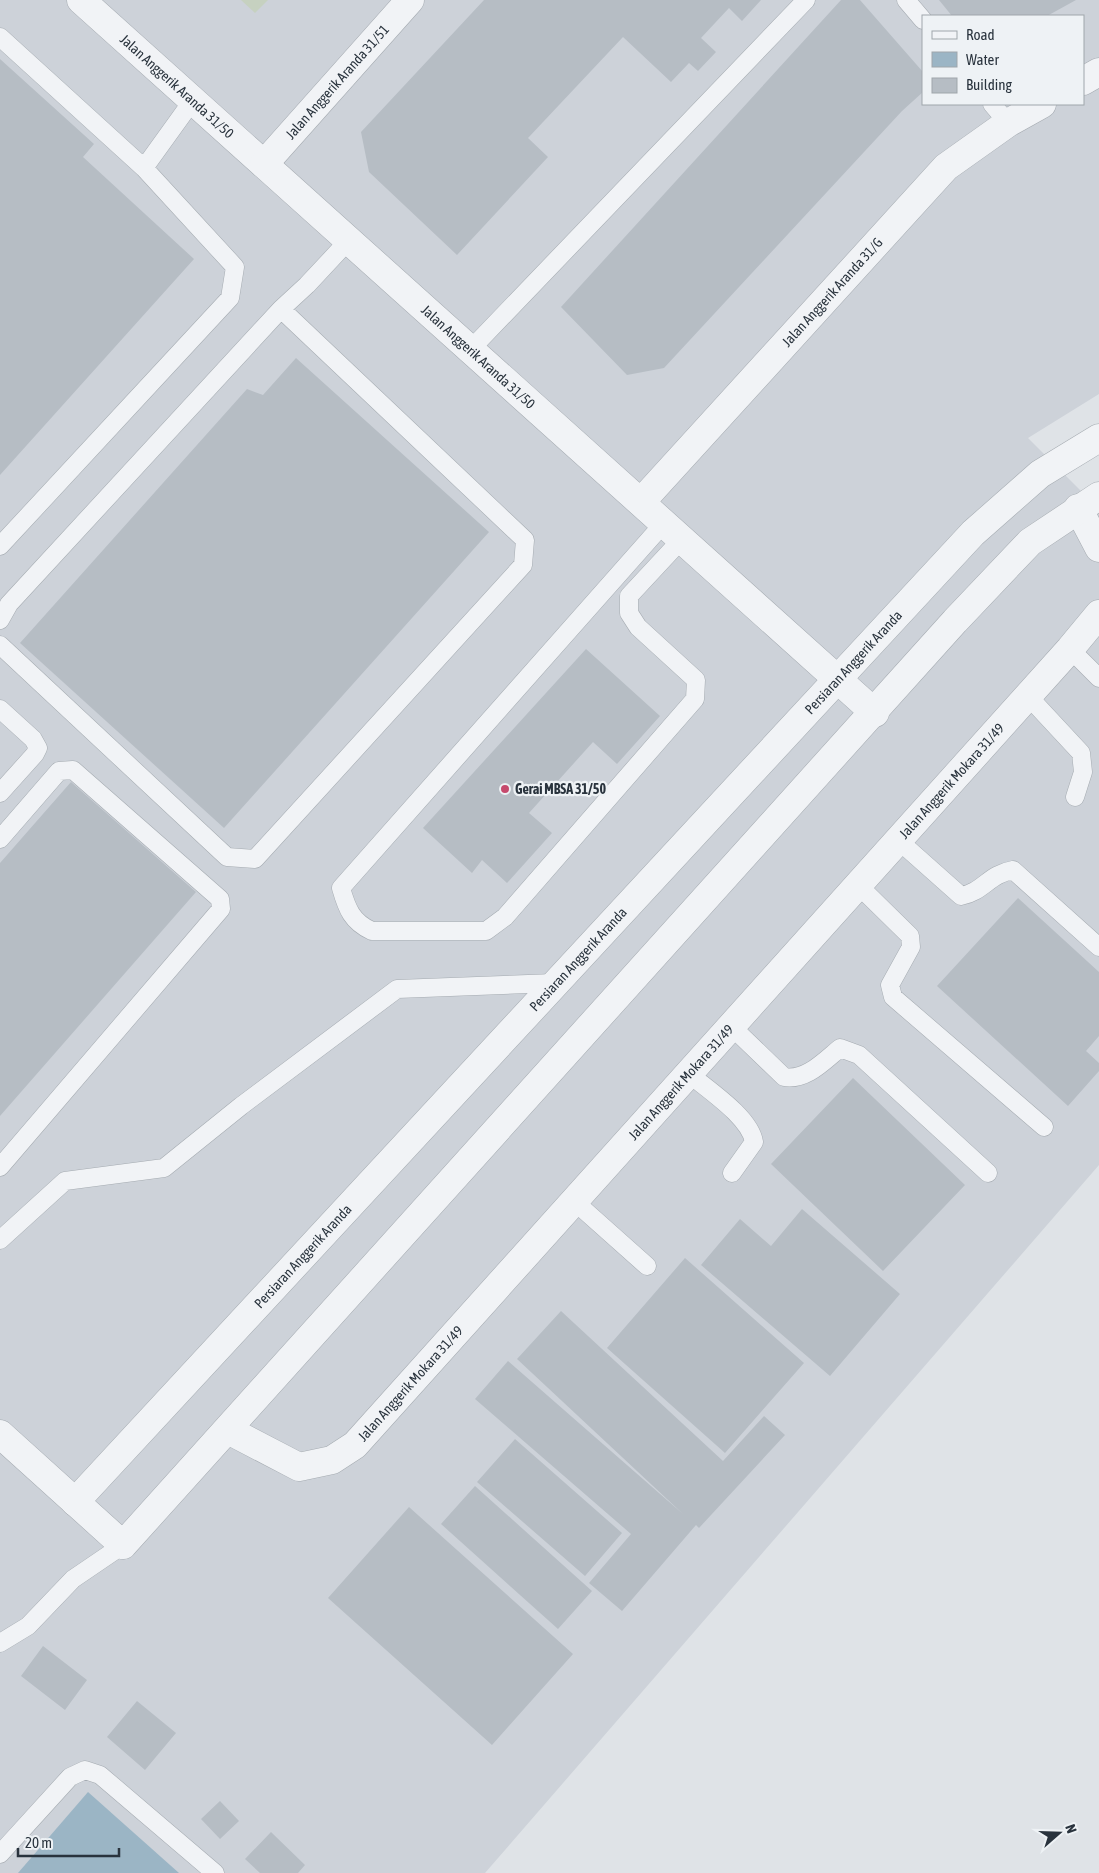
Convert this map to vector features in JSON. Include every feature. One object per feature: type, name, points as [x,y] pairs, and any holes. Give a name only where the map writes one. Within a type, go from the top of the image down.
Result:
[{"type":"street","name":"Jalan Anggerik Aranda 31/50","points":[[81,0],[875,712]]},
{"type":"street","name":"Jalan Anggerik Aranda 31/51","points":[[264,164],[410,0]]},
{"type":"street","points":[[1084,80],[1099,72]]},
{"type":"street","name":"Jalan Anggerik Aranda 31/G","points":[[641,502],[946,167],[1000,114],[1038,105]]},
{"type":"street","name":"Persiaran Anggerik Aranda","points":[[76,1502],[973,533],[1040,474],[1099,438]]},
{"type":"street","points":[[0,1434],[123,1545],[955,621],[1030,542],[1088,502],[1099,548]]},
{"type":"street","name":"Jalan Anggerik Mokara 31/49","points":[[228,1430],[299,1467],[332,1460],[355,1445],[1028,696],[1099,614]]},
{"type":"lane","points":[[471,349],[806,0]]},
{"type":"lane","points":[[906,0],[922,19]]},
{"type":"lane","points":[[0,37],[144,168],[235,267],[230,298],[0,546]]},
{"type":"lane","points":[[144,168],[193,100]]},
{"type":"lane","points":[[0,620],[9,604],[281,309],[307,285],[349,240]]},
{"type":"lane","points":[[0,645],[227,857],[255,859],[523,565],[525,540],[281,309]]},
{"type":"lane","points":[[673,531],[629,596],[629,613],[638,627],[696,680],[695,699],[505,917],[486,931],[372,931],[360,925],[348,911],[341,888],[673,531]]},
{"type":"lane","points":[[1070,649],[1099,678]]},
{"type":"lane","points":[[1028,696],[1081,753],[1083,772],[1075,797]]},
{"type":"lane","points":[[0,709],[33,739],[38,748],[35,754],[0,793]]},
{"type":"lane","points":[[0,839],[59,771],[74,770],[220,899],[221,909],[0,1167]]},
{"type":"lane","points":[[898,840],[962,896],[973,894],[999,872],[1013,870],[1099,947]]},
{"type":"lane","points":[[858,885],[910,936],[911,947],[890,986],[893,998],[1044,1127]]},
{"type":"lane","points":[[0,1240],[66,1181],[164,1168],[241,1106],[397,988],[555,983]]},
{"type":"lane","points":[[731,1026],[784,1077],[794,1079],[803,1076],[840,1048],[859,1055],[988,1173]]},
{"type":"lane","points":[[688,1073],[743,1120],[752,1133],[754,1142],[732,1173]]},
{"type":"lane","points":[[574,1201],[647,1266]]},
{"type":"lane","points":[[0,1643],[28,1626],[73,1579],[123,1545]]},
{"type":"lane","points":[[0,1854],[70,1777],[85,1770],[100,1775],[214,1873]]},
{"type":"shaded area","points":[[0,0],[1099,0],[1099,394],[1028,438],[1099,509],[1099,1165],[485,1873],[0,1873]]},
{"type":"green space","points":[[241,0],[268,0],[255,13]]},
{"type":"water","points":[[88,1792],[179,1873],[18,1873]]},
{"type":"building","points":[[484,0],[761,0],[742,21],[729,8],[701,38],[716,52],[698,71],[689,63],[671,82],[623,37],[528,138],[548,157],[457,255],[369,172],[361,132]]},
{"type":"building","points":[[841,0],[860,0],[922,71],[922,93],[902,111],[664,368],[627,375],[561,307]]},
{"type":"building","points":[[939,0],[1076,0],[1049,15],[951,15]]},
{"type":"building","points":[[0,59],[94,144],[83,157],[194,259],[0,475]]},
{"type":"building","points":[[296,358],[489,532],[224,828],[20,643],[247,389],[263,395]]},
{"type":"building","name":"Gerai MBSA 31/50","points":[[586,649],[660,716],[617,764],[593,742],[529,813],[552,833],[507,883],[482,860],[472,873],[423,828]]},
{"type":"building","points":[[71,782],[196,892],[0,1116],[0,863]]},
{"type":"building","points":[[1018,898],[1099,972],[1099,1036],[1086,1051],[1099,1063],[1099,1071],[1068,1106],[937,986]]},
{"type":"building","points":[[853,1078],[965,1185],[883,1271],[771,1164]]},
{"type":"building","points":[[802,1209],[900,1294],[830,1376],[701,1265],[740,1219],[771,1246]]},
{"type":"building","points":[[685,1258],[804,1363],[725,1453],[607,1348]]},
{"type":"building","points":[[561,1311],[723,1461],[764,1416],[785,1435],[699,1528],[696,1525],[622,1611],[589,1583],[631,1534],[475,1399],[508,1361],[683,1514],[517,1359]]},
{"type":"building","points":[[515,1439],[622,1533],[585,1576],[477,1482]]},
{"type":"building","points":[[475,1486],[592,1591],[558,1629],[441,1524]]},
{"type":"building","points":[[409,1507],[573,1654],[492,1745],[328,1598]]},
{"type":"building","points":[[43,1646],[87,1680],[65,1710],[21,1676]]},
{"type":"building","points":[[137,1701],[176,1733],[145,1770],[107,1737]]},
{"type":"building","points":[[220,1801],[239,1821],[220,1839],[201,1819]]},
{"type":"building","points":[[271,1832],[305,1865],[298,1873],[260,1873],[245,1859]]},
{"type":"place","name":"Gerai MBSA 31/50","points":[[505,789]]}]
